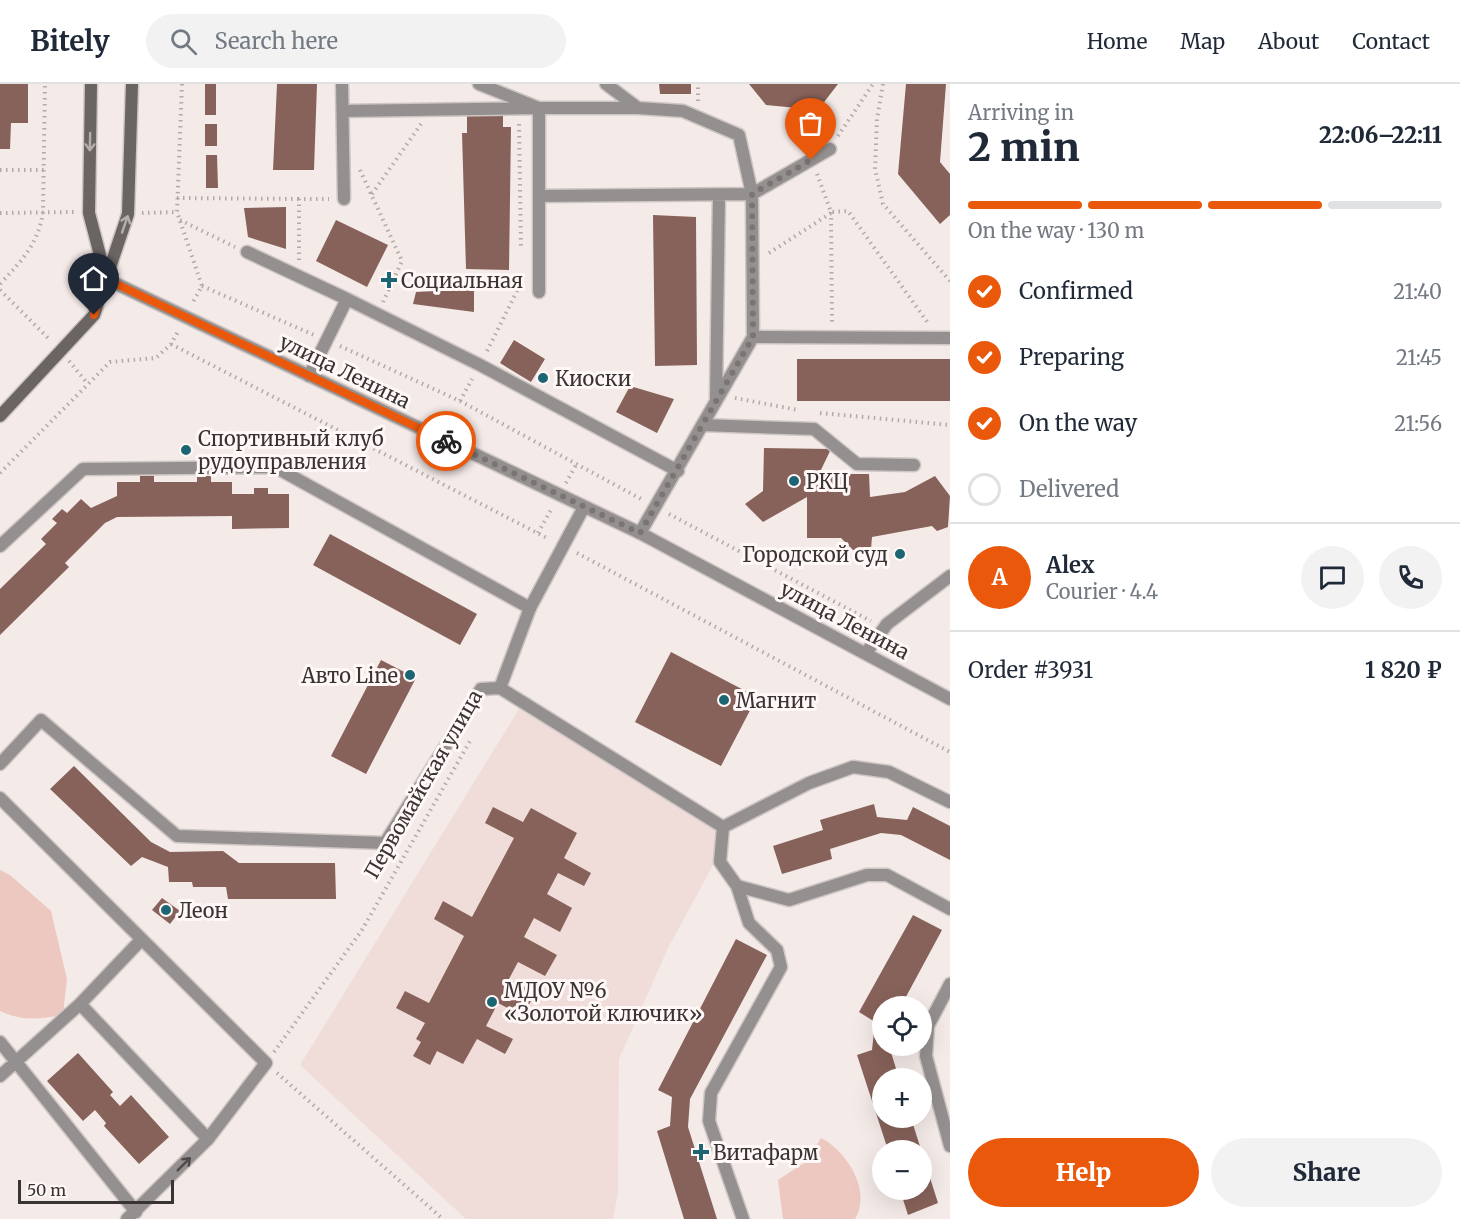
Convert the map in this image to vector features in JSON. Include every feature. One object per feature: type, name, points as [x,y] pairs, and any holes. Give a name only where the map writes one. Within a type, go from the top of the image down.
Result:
[{"type":"main road","points":[[91,84],[89,213],[106,279]]},
{"type":"main road","points":[[0,416],[94,315],[128,213],[132,84]]},
{"type":"street","points":[[342,84],[344,199]]},
{"type":"street","points":[[479,84],[539,108]]},
{"type":"street","points":[[606,84],[638,108]]},
{"type":"street","points":[[539,108],[539,292]]},
{"type":"street","points":[[343,111],[638,108],[683,111],[739,135],[752,194],[753,337],[717,397],[678,471],[640,533]]},
{"type":"street","points":[[540,196],[752,194],[830,149]]},
{"type":"street","points":[[717,397],[718,195]]},
{"type":"street","points":[[247,252],[480,365],[678,471]]},
{"type":"street","name":"улица Ленина","points":[[106,279],[640,533],[950,699]]},
{"type":"street","points":[[309,376],[347,299]]},
{"type":"street","points":[[753,337],[945,338]]},
{"type":"street","points":[[702,425],[814,429],[857,464],[914,465]]},
{"type":"street","points":[[0,546],[83,469],[275,467],[530,608]]},
{"type":"street","name":"Первомайская улица","points":[[500,688],[530,608],[584,507]]},
{"type":"street","points":[[867,653],[884,628],[950,576]]},
{"type":"street","points":[[0,764],[41,720],[177,836],[385,843],[481,689],[500,688],[723,827]]},
{"type":"street","points":[[723,827],[809,783],[853,767],[889,772],[950,802]]},
{"type":"street","points":[[0,798],[266,1063],[208,1139],[131,1216],[0,1042]]},
{"type":"street","points":[[723,827],[720,862],[737,886],[749,923],[777,950],[781,967],[711,1093],[710,1121],[743,1219]]},
{"type":"street","points":[[737,886],[789,900],[867,875],[887,875],[950,909]]},
{"type":"street","points":[[0,1076],[80,1004],[141,940]]},
{"type":"street","points":[[950,984],[928,1026],[926,1056],[950,1146]]},
{"type":"street","points":[[80,1004],[208,1139]]},
{"type":"path","points":[[0,284],[32,247],[40,232],[43,212],[45,84]]},
{"type":"path","points":[[182,84],[177,198],[179,219],[202,285],[186,316]]},
{"type":"path","points":[[830,149],[873,84]]},
{"type":"path","points":[[883,84],[877,119],[875,169],[883,204],[950,281]]},
{"type":"path","points":[[519,108],[521,250]]},
{"type":"path","points":[[371,195],[431,110]]},
{"type":"path","points":[[811,160],[831,213],[832,338]]},
{"type":"path","points":[[357,164],[402,261],[377,314]]},
{"type":"path","points":[[0,170],[44,170]]},
{"type":"path","points":[[177,198],[344,199]]},
{"type":"path","points":[[298,276],[299,199]]},
{"type":"path","points":[[753,263],[831,213],[848,211],[945,338]]},
{"type":"path","points":[[0,213],[43,212]]},
{"type":"path","points":[[179,219],[247,252]]},
{"type":"path","points":[[460,401],[521,286],[521,274]]},
{"type":"path","points":[[202,285],[460,401],[884,628]]},
{"type":"path","points":[[0,290],[62,352],[88,384]]},
{"type":"path","points":[[0,473],[110,362],[156,358],[171,344]]},
{"type":"path","points":[[717,397],[804,411]]},
{"type":"path","points":[[815,412],[950,425]]},
{"type":"path","points":[[644,501],[650,492]]},
{"type":"path","name":"Первомайская улица","points":[[266,1063],[362,930],[472,738]]},
{"type":"path","points":[[266,1063],[443,1219]]},
{"type":"shaded area","name":"МДОУ №6 «Золотой ключик»","points":[[519,709],[729,836],[669,946],[619,1059],[618,1192],[613,1219],[466,1219],[300,1065]]},
{"type":"shaded area","points":[[0,870],[10,875],[51,911],[67,979],[63,1014],[32,1018],[15,1017],[0,1011]]},
{"type":"shaded area","points":[[821,1138],[840,1152],[859,1184],[861,1196],[855,1219],[783,1219],[778,1180],[807,1161]]},
{"type":"building","points":[[0,84],[28,84],[28,123],[11,123],[10,149],[0,149]]},
{"type":"building","points":[[205,84],[216,84],[216,115],[205,115]]},
{"type":"building","points":[[277,84],[317,84],[314,170],[273,170]]},
{"type":"building","points":[[659,84],[691,84],[691,94],[660,94]]},
{"type":"building","points":[[749,84],[838,84],[818,110],[766,105]]},
{"type":"building","points":[[906,84],[946,84],[940,162],[950,174],[950,215],[940,224],[898,174]]},
{"type":"building","points":[[503,113],[503,127],[511,127],[509,270],[466,269],[462,133],[467,133],[467,114]]},
{"type":"building","points":[[205,124],[217,124],[217,146],[205,146]]},
{"type":"building","points":[[206,155],[217,155],[218,188],[206,188]]},
{"type":"building","points":[[286,207],[286,249],[248,237],[244,208]]},
{"type":"building","points":[[653,215],[696,217],[697,365],[655,366]]},
{"type":"building","points":[[336,220],[388,245],[367,287],[316,261]]},
{"type":"building","points":[[474,289],[474,312],[413,304],[416,292]]},
{"type":"building","points":[[514,340],[545,359],[531,382],[500,363]]},
{"type":"building","points":[[797,359],[950,359],[950,401],[797,401]]},
{"type":"building","points":[[630,386],[674,399],[657,433],[616,412]]},
{"type":"building","points":[[764,448],[831,449],[819,474],[869,474],[870,497],[905,492],[935,476],[950,496],[948,527],[937,531],[932,526],[872,537],[871,549],[853,550],[841,538],[807,538],[807,497],[763,522],[745,504],[763,491]]},
{"type":"building","points":[[140,476],[154,476],[154,482],[197,482],[197,476],[211,476],[211,482],[232,482],[232,494],[254,494],[254,488],[268,488],[268,494],[289,494],[289,528],[232,529],[232,516],[117,517],[105,523],[65,563],[69,567],[0,635],[0,589],[46,544],[41,539],[57,523],[52,519],[62,509],[67,513],[81,499],[91,508],[117,496],[117,482],[140,482]]},
{"type":"building","points":[[330,534],[477,614],[460,645],[313,565]]},
{"type":"building","points":[[671,652],[757,697],[721,766],[635,722]]},
{"type":"building","points":[[381,660],[416,678],[366,774],[331,756]]},
{"type":"building","points":[[74,766],[151,842],[170,852],[223,851],[239,863],[335,863],[336,899],[228,899],[226,887],[193,887],[192,882],[169,882],[168,867],[142,857],[131,866],[50,789]]},
{"type":"building","points":[[874,804],[877,817],[907,820],[913,807],[950,826],[950,860],[901,835],[881,833],[830,849],[832,859],[782,874],[773,846],[823,830],[820,820]]},
{"type":"building","points":[[493,807],[523,822],[531,808],[577,833],[564,858],[591,873],[584,886],[558,873],[547,894],[572,908],[560,932],[534,918],[524,937],[557,955],[545,976],[518,962],[509,979],[535,993],[523,1016],[498,1003],[486,1026],[513,1039],[505,1054],[477,1039],[463,1064],[437,1051],[430,1065],[413,1056],[421,1042],[416,1039],[425,1023],[396,1008],[405,991],[429,1003],[464,936],[434,919],[443,901],[472,917],[514,838],[485,823]]},
{"type":"building","points":[[162,898],[180,911],[170,924],[152,910]]},
{"type":"building","points":[[913,915],[942,930],[906,996],[872,996],[872,1020],[859,1012]]},
{"type":"building","points":[[736,939],[767,955],[690,1099],[688,1127],[717,1219],[684,1219],[657,1131],[670,1126],[672,1097],[658,1090]]},
{"type":"building","points":[[872,1050],[872,1056],[892,1056],[896,1068],[872,1068],[872,1101],[857,1055]]},
{"type":"building","points":[[78,1053],[113,1092],[110,1095],[120,1106],[131,1095],[169,1137],[139,1164],[104,1126],[106,1123],[95,1110],[83,1121],[47,1081]]},
{"type":"building","points":[[881,1128],[914,1128],[918,1140],[885,1140]]},
{"type":"building","points":[[932,1184],[938,1203],[908,1215],[903,1200],[932,1200]]},
{"type":"way so far","points":[[446,441],[640,533],[678,471],[753,337],[752,194],[811,160]]},
{"type":"place","name":"Социальная","points":[[389,280]]},
{"type":"place","name":"Киоски","points":[[543,378]]},
{"type":"place","name":"Спортивный клуб рудоуправления","points":[[186,450]]},
{"type":"place","name":"РКЦ","points":[[794,481]]},
{"type":"place","name":"Городской суд","points":[[900,554]]},
{"type":"place","name":"Авто Line","points":[[410,675]]},
{"type":"place","name":"Магнит","points":[[724,700]]},
{"type":"place","name":"Леон","points":[[166,910]]},
{"type":"place","name":"МДОУ №6 «Золотой ключик»","points":[[492,1002]]},
{"type":"place","name":"Витафарм","points":[[701,1152]]},
{"type":"route","points":[[94,315],[106,279],[446,441]]}]
